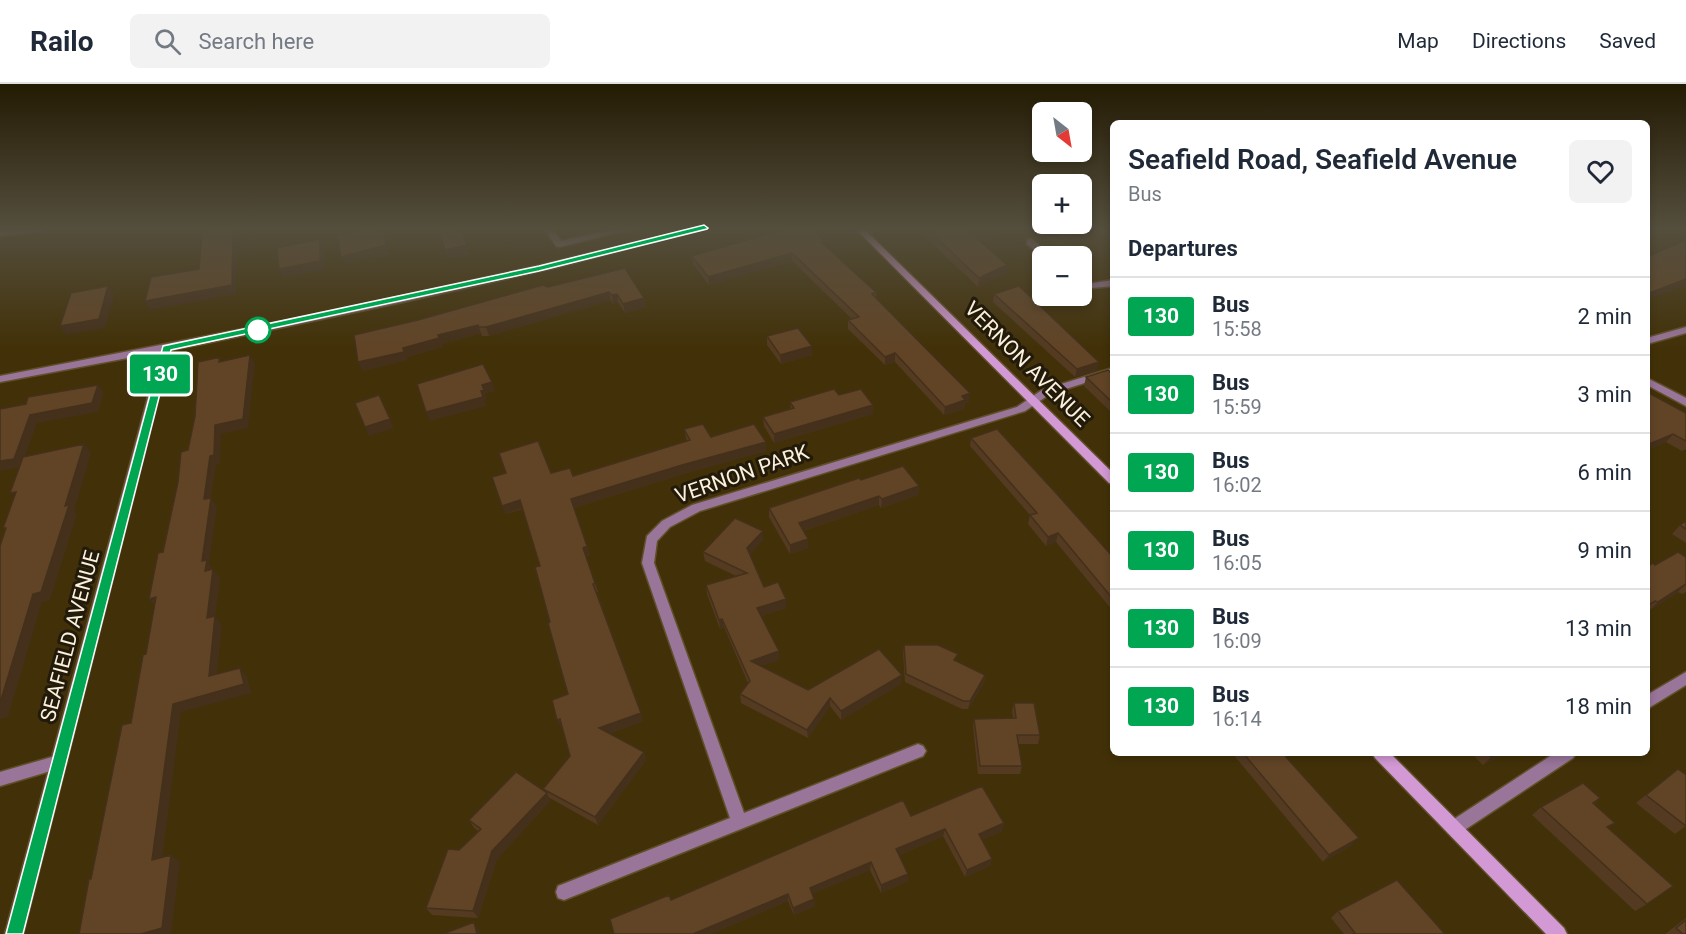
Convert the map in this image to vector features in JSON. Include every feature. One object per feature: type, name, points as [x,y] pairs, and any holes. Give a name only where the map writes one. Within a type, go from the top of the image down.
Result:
[{"type":"main road","name":"VERNON AVENUE","points":[[900,268],[1110,477]]},
{"type":"main road","points":[[1383,756],[1558,934]]},
{"type":"street","points":[[0,380],[166,348],[540,268]]},
{"type":"street","points":[[1092,286],[1110,284]]},
{"type":"street","points":[[1650,340],[1686,330]]},
{"type":"street","name":"SEAFIELD AVENUE","points":[[14,934],[166,348]]},
{"type":"street","name":"VERNON PARK","points":[[740,822],[648,563],[651,539],[666,524],[696,508],[1021,409],[1046,392],[1110,371]]},
{"type":"street","points":[[1650,383],[1686,403]]},
{"type":"street","points":[[1650,701],[1686,678]]},
{"type":"street","points":[[564,892],[918,751]]},
{"type":"street","points":[[1454,828],[1563,756]]},
{"type":"street","points":[[0,779],[59,762]]},
{"type":"building","points":[[232,268],[232,285],[145,301],[151,277],[199,269]]},
{"type":"building","points":[[625,268],[644,298],[623,304],[617,294],[612,295],[609,292],[486,327],[478,325],[438,335],[439,338],[403,348],[404,352],[358,362],[354,335],[418,320],[543,285],[548,287]]},
{"type":"building","points":[[701,268],[741,268],[708,277]]},
{"type":"building","points":[[807,268],[849,268],[876,292],[872,294],[970,393],[962,396],[965,400],[945,407],[895,353],[885,357],[848,320],[859,317]]},
{"type":"building","points":[[968,268],[1001,268],[979,278]]},
{"type":"building","points":[[1650,268],[1686,268],[1686,279],[1650,293]]},
{"type":"building","points":[[108,286],[99,319],[60,326],[71,293]]},
{"type":"building","points":[[1019,286],[1032,298],[1032,306],[1040,306],[1099,362],[1077,369],[994,294]]},
{"type":"building","points":[[798,328],[812,346],[780,355],[767,336]]},
{"type":"building","points":[[250,355],[243,419],[215,425],[214,455],[210,456],[204,499],[211,498],[202,561],[207,560],[205,571],[213,569],[207,618],[215,616],[209,676],[240,668],[244,684],[173,704],[152,860],[171,855],[162,928],[141,934],[79,934],[122,725],[131,723],[143,655],[146,654],[156,597],[149,599],[158,553],[163,552],[178,482],[181,452],[188,450],[195,416],[198,362],[220,357],[219,362]]},
{"type":"building","points":[[483,364],[492,382],[482,385],[483,397],[426,412],[417,384]]},
{"type":"building","points":[[1108,370],[1110,372],[1110,400],[1086,377]]},
{"type":"building","points":[[98,385],[92,403],[30,415],[14,459],[0,461],[0,409],[26,404],[28,397]]},
{"type":"building","points":[[834,389],[839,395],[861,389],[873,405],[774,434],[763,417],[794,408],[790,402]]},
{"type":"building","points":[[1650,394],[1686,413],[1686,441],[1673,434],[1650,444]]},
{"type":"building","points":[[379,395],[390,419],[365,427],[355,403]]},
{"type":"building","points":[[703,424],[711,437],[754,424],[766,442],[571,499],[587,546],[583,548],[595,583],[593,584],[641,713],[599,728],[644,752],[595,817],[543,789],[570,756],[560,719],[557,720],[552,700],[568,694],[535,567],[540,566],[520,500],[502,506],[492,477],[506,473],[499,453],[538,441],[551,473],[570,468],[573,476],[690,440],[684,429]]},
{"type":"building","points":[[997,429],[1110,554],[1110,595],[1058,533],[1048,537],[1030,515],[1037,513],[971,438]]},
{"type":"building","points":[[84,444],[65,506],[69,505],[41,592],[33,594],[0,703],[0,546],[6,528],[3,528],[16,492],[10,493],[23,457]]},
{"type":"building","points":[[903,466],[919,486],[882,499],[879,496],[799,523],[808,539],[790,545],[769,508],[859,478],[861,480]]},
{"type":"building","points":[[735,518],[763,531],[747,548],[764,587],[778,582],[786,599],[757,608],[779,651],[751,661],[808,690],[879,649],[902,675],[841,711],[830,698],[807,730],[740,694],[750,681],[722,619],[719,620],[706,585],[747,573],[703,552]]},
{"type":"building","points":[[1686,521],[1686,529],[1680,525]]},
{"type":"building","points":[[1678,552],[1686,557],[1686,584],[1658,602],[1650,604],[1650,565],[1653,563],[1655,565]]},
{"type":"building","points":[[904,645],[938,645],[958,654],[954,660],[985,675],[970,701],[963,701],[906,674]]},
{"type":"building","points":[[1014,703],[1034,703],[1040,735],[1017,735],[1022,766],[980,766],[974,719],[1016,718]]},
{"type":"building","points":[[1246,756],[1288,756],[1286,757],[1359,838],[1329,855]]},
{"type":"building","points":[[1678,769],[1686,773],[1686,826],[1646,795]]},
{"type":"building","points":[[516,772],[547,793],[492,851],[473,911],[426,908],[448,849],[459,850],[481,829],[469,820]]},
{"type":"building","points":[[1583,783],[1600,798],[1593,803],[1615,823],[1607,827],[1673,886],[1647,904],[1541,807]]},
{"type":"building","points":[[982,786],[1004,823],[979,834],[992,859],[967,870],[945,829],[896,849],[908,874],[881,885],[871,862],[810,888],[814,899],[793,908],[788,894],[693,934],[614,934],[610,919],[669,895],[671,900],[903,800],[911,816]]},
{"type":"building","points":[[1397,880],[1445,934],[1352,934],[1355,933],[1338,911]]},
{"type":"building","points":[[1686,920],[1686,934],[1683,934],[1676,928]]},
{"type":"building","points":[[474,922],[477,934],[443,934]]},
{"type":"bus line","name":"130","points":[[14,934],[166,348],[367,307],[540,268]]}]
